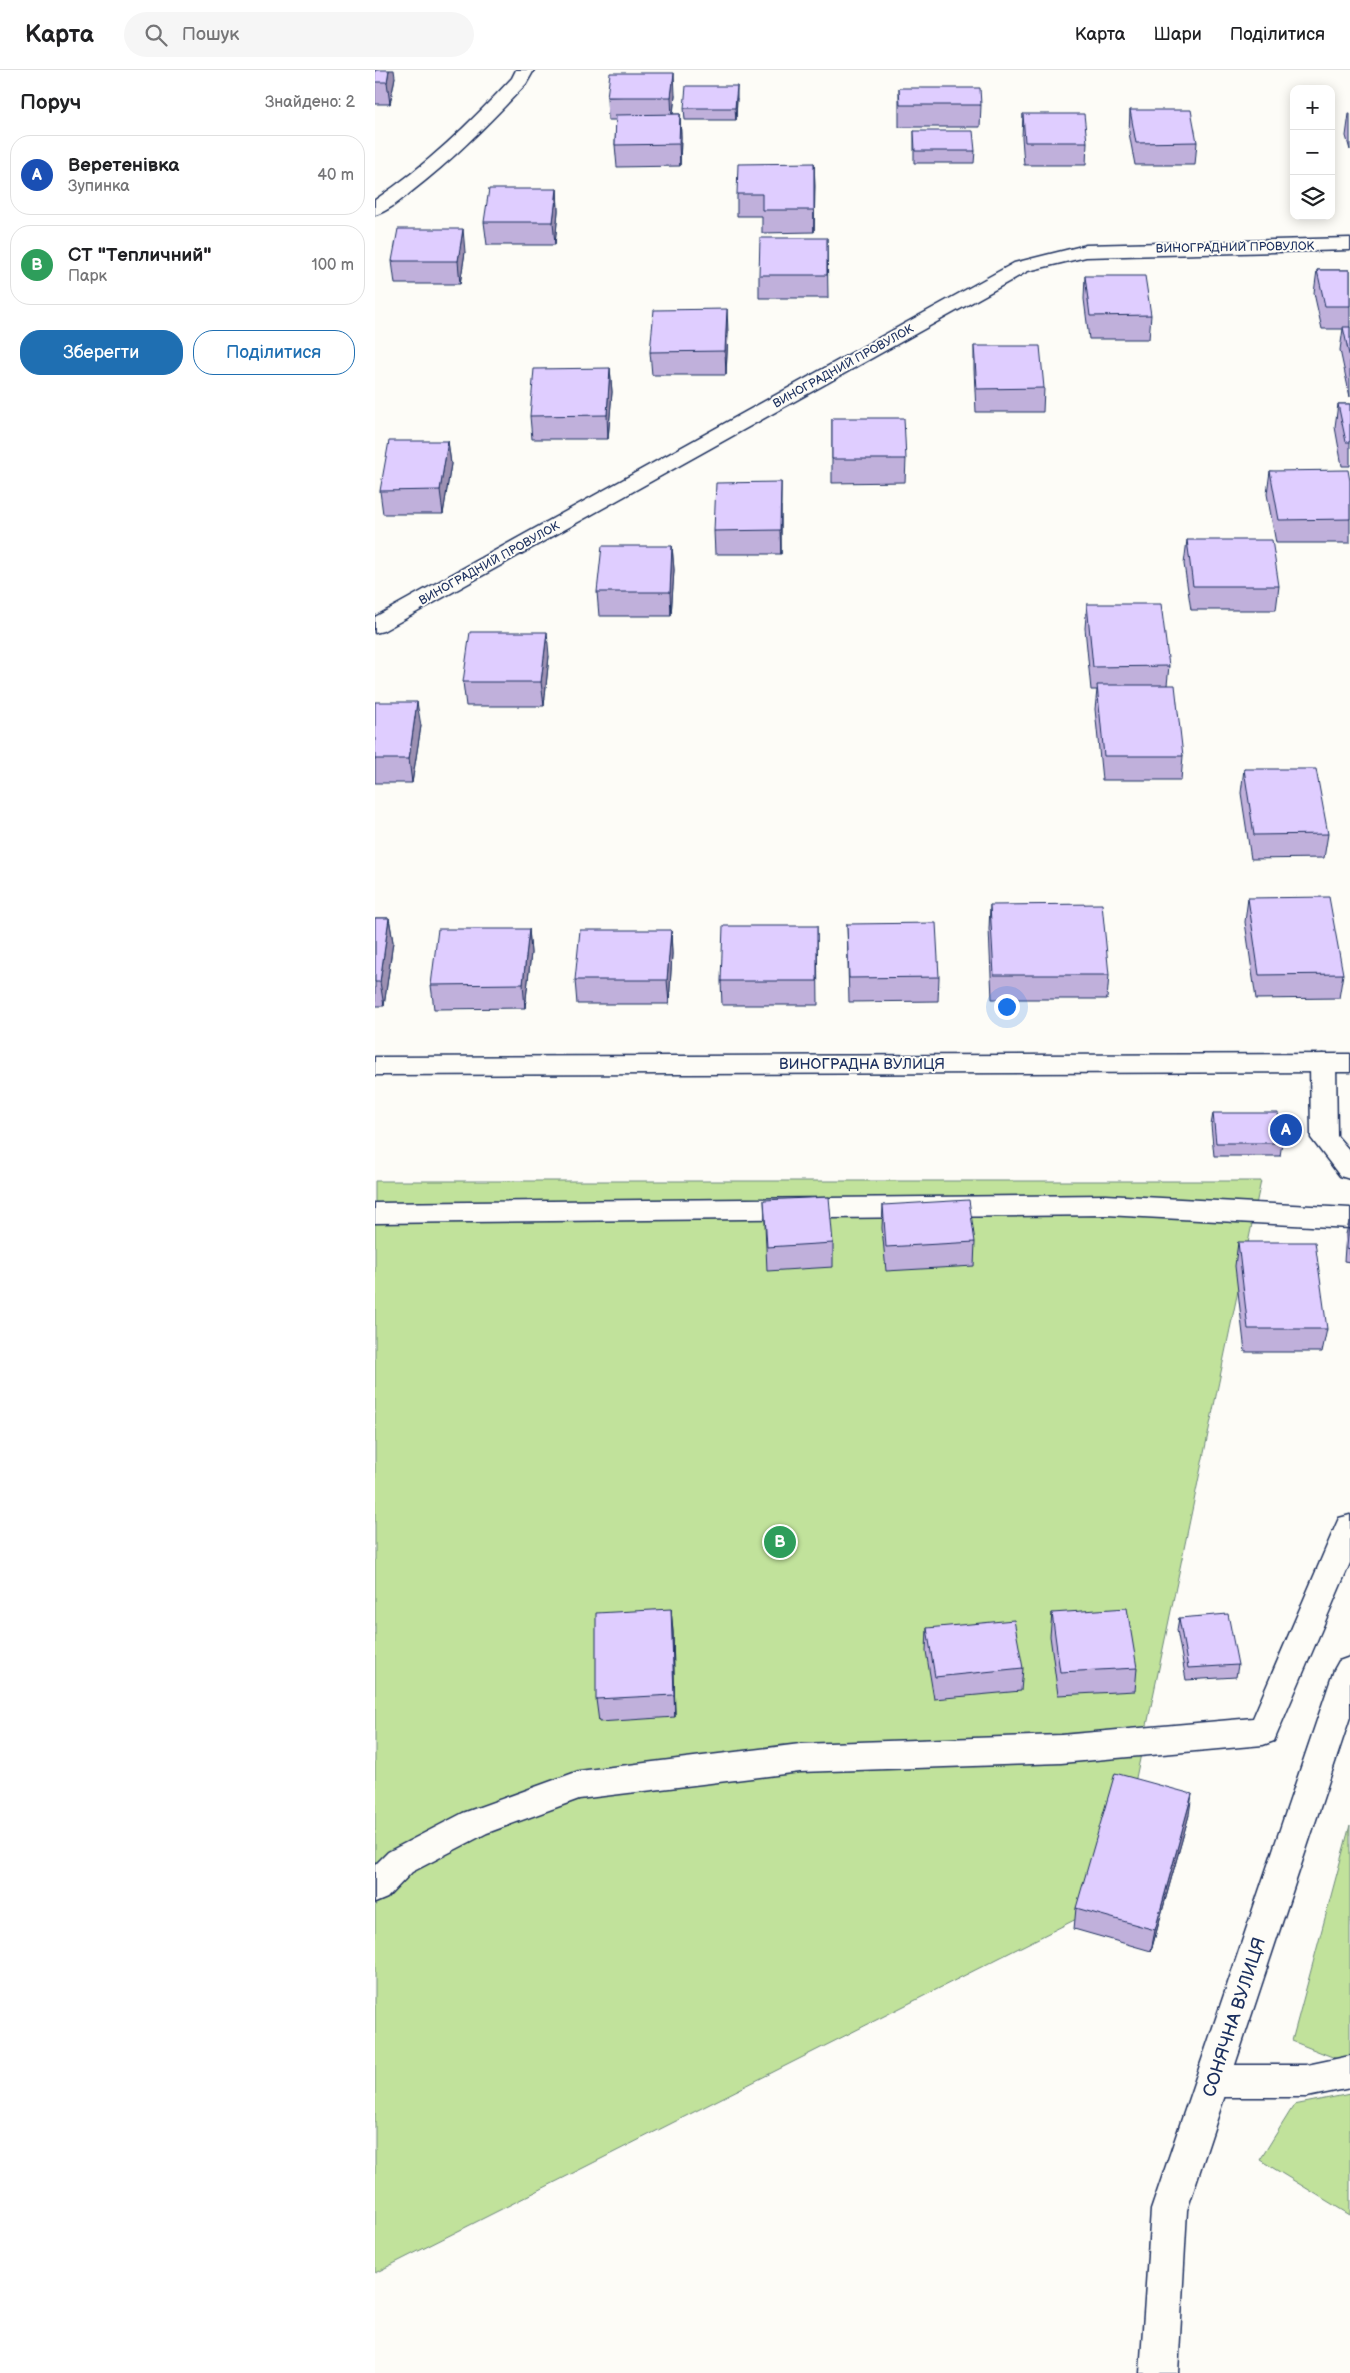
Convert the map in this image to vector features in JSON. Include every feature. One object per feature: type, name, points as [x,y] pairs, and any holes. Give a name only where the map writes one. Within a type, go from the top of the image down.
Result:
[{"type":"street","points":[[375,209],[409,187],[463,141],[520,80],[525,70]]},
{"type":"street","name":"ВИНОГРАДНИЙ ПРОВУЛОК","points":[[375,626],[1021,266],[1086,251],[1350,244]]},
{"type":"street","points":[[1323,1063],[1324,1138],[1350,1169]]},
{"type":"street","name":"ВИНОГРАДНА ВУЛИЦЯ","points":[[375,1066],[1350,1063]]},
{"type":"street","points":[[375,1213],[1106,1205],[1350,1218]]},
{"type":"street","points":[[375,1888],[401,1862],[475,1823],[579,1785],[800,1758],[1061,1749],[1263,1731],[1350,1527]]},
{"type":"street","name":"СОНЯЧНА ВУЛИЦЯ","points":[[1159,2373],[1169,2210],[1350,1670]]},
{"type":"street","points":[[1213,2081],[1307,2081],[1350,2072]]},
{"type":"green space","points":[[375,1181],[1261,1181],[1110,1902],[375,2273]]},
{"type":"green space","points":[[1350,1825],[1350,2064],[1292,2041]]},
{"type":"green space","points":[[1350,2094],[1350,2215],[1260,2160],[1294,2105]]},
{"type":"building","points":[[375,70],[389,70],[387,82],[375,82]]},
{"type":"building","points":[[610,73],[674,73],[671,97],[607,97]]},
{"type":"building","points":[[686,86],[737,86],[735,108],[684,108]]},
{"type":"building","points":[[899,88],[980,88],[981,105],[900,105]]},
{"type":"building","points":[[1130,110],[1191,110],[1197,142],[1136,143]]},
{"type":"building","points":[[680,114],[679,144],[615,145],[616,115]]},
{"type":"building","points":[[1023,114],[1084,114],[1087,142],[1025,142]]},
{"type":"building","points":[[914,131],[973,131],[975,151],[915,151]]},
{"type":"building","points":[[814,163],[814,210],[762,210],[762,194],[737,194],[738,164]]},
{"type":"building","points":[[489,189],[557,189],[553,222],[484,222]]},
{"type":"building","points":[[398,229],[463,229],[458,261],[392,261]]},
{"type":"building","points":[[760,238],[827,238],[827,275],[759,275]]},
{"type":"building","points":[[1317,270],[1350,270],[1350,306],[1325,306]]},
{"type":"building","points":[[1085,276],[1145,276],[1151,315],[1090,316]]},
{"type":"building","points":[[727,309],[725,351],[650,352],[654,310]]},
{"type":"building","points":[[1343,327],[1350,327],[1350,359]]},
{"type":"building","points":[[974,346],[1040,346],[1044,388],[977,389]]},
{"type":"building","points":[[610,368],[607,415],[530,416],[534,369]]},
{"type":"building","points":[[1338,404],[1350,404],[1350,442],[1346,442]]},
{"type":"building","points":[[832,418],[904,418],[906,459],[832,459]]},
{"type":"building","points":[[389,441],[448,441],[440,490],[380,491]]},
{"type":"building","points":[[1348,470],[1350,481],[1350,519],[1279,520],[1270,471]]},
{"type":"building","points":[[781,482],[780,530],[714,531],[716,483]]},
{"type":"building","points":[[1187,540],[1272,540],[1279,586],[1193,586]]},
{"type":"building","points":[[602,546],[672,546],[670,592],[597,592]]},
{"type":"building","points":[[1087,604],[1161,604],[1169,666],[1093,667]]},
{"type":"building","points":[[470,632],[547,632],[541,682],[463,682]]},
{"type":"building","points":[[1097,685],[1175,685],[1183,756],[1104,756]]},
{"type":"building","points":[[375,702],[417,702],[409,759],[375,759]]},
{"type":"building","points":[[1244,769],[1316,769],[1328,834],[1254,835]]},
{"type":"building","points":[[1329,897],[1343,974],[1259,975],[1248,898]]},
{"type":"building","points":[[1102,904],[1109,975],[994,975],[990,905]]},
{"type":"building","points":[[375,918],[389,918],[380,982],[375,982]]},
{"type":"building","points":[[936,923],[939,977],[849,978],[847,924]]},
{"type":"building","points":[[723,926],[817,926],[817,981],[721,981]]},
{"type":"building","points":[[438,929],[529,929],[523,984],[431,985]]},
{"type":"building","points":[[580,930],[671,930],[667,980],[575,980]]},
{"type":"building","points":[[1213,1113],[1278,1113],[1282,1143],[1216,1143]]},
{"type":"building","points":[[829,1197],[833,1243],[767,1247],[764,1200]]},
{"type":"building","points":[[969,1200],[975,1242],[886,1247],[883,1205]]},
{"type":"building","points":[[1350,1222],[1350,1249],[1347,1248]]},
{"type":"building","points":[[1238,1242],[1315,1242],[1327,1329],[1248,1329]]},
{"type":"building","points":[[1127,1608],[1137,1668],[1060,1672],[1052,1613]]},
{"type":"building","points":[[671,1609],[674,1695],[596,1699],[596,1613]]},
{"type":"building","points":[[1228,1614],[1238,1665],[1188,1668],[1179,1618]]},
{"type":"building","points":[[1014,1620],[1023,1668],[935,1677],[927,1628]]},
{"type":"building","points":[[1115,1773],[1192,1794],[1155,1930],[1076,1908]]},
{"type":"place","name":"Веретенівка","points":[[1286,1130]]},
{"type":"place","name":"СТ \"Тепличний\"","points":[[780,1542]]}]
